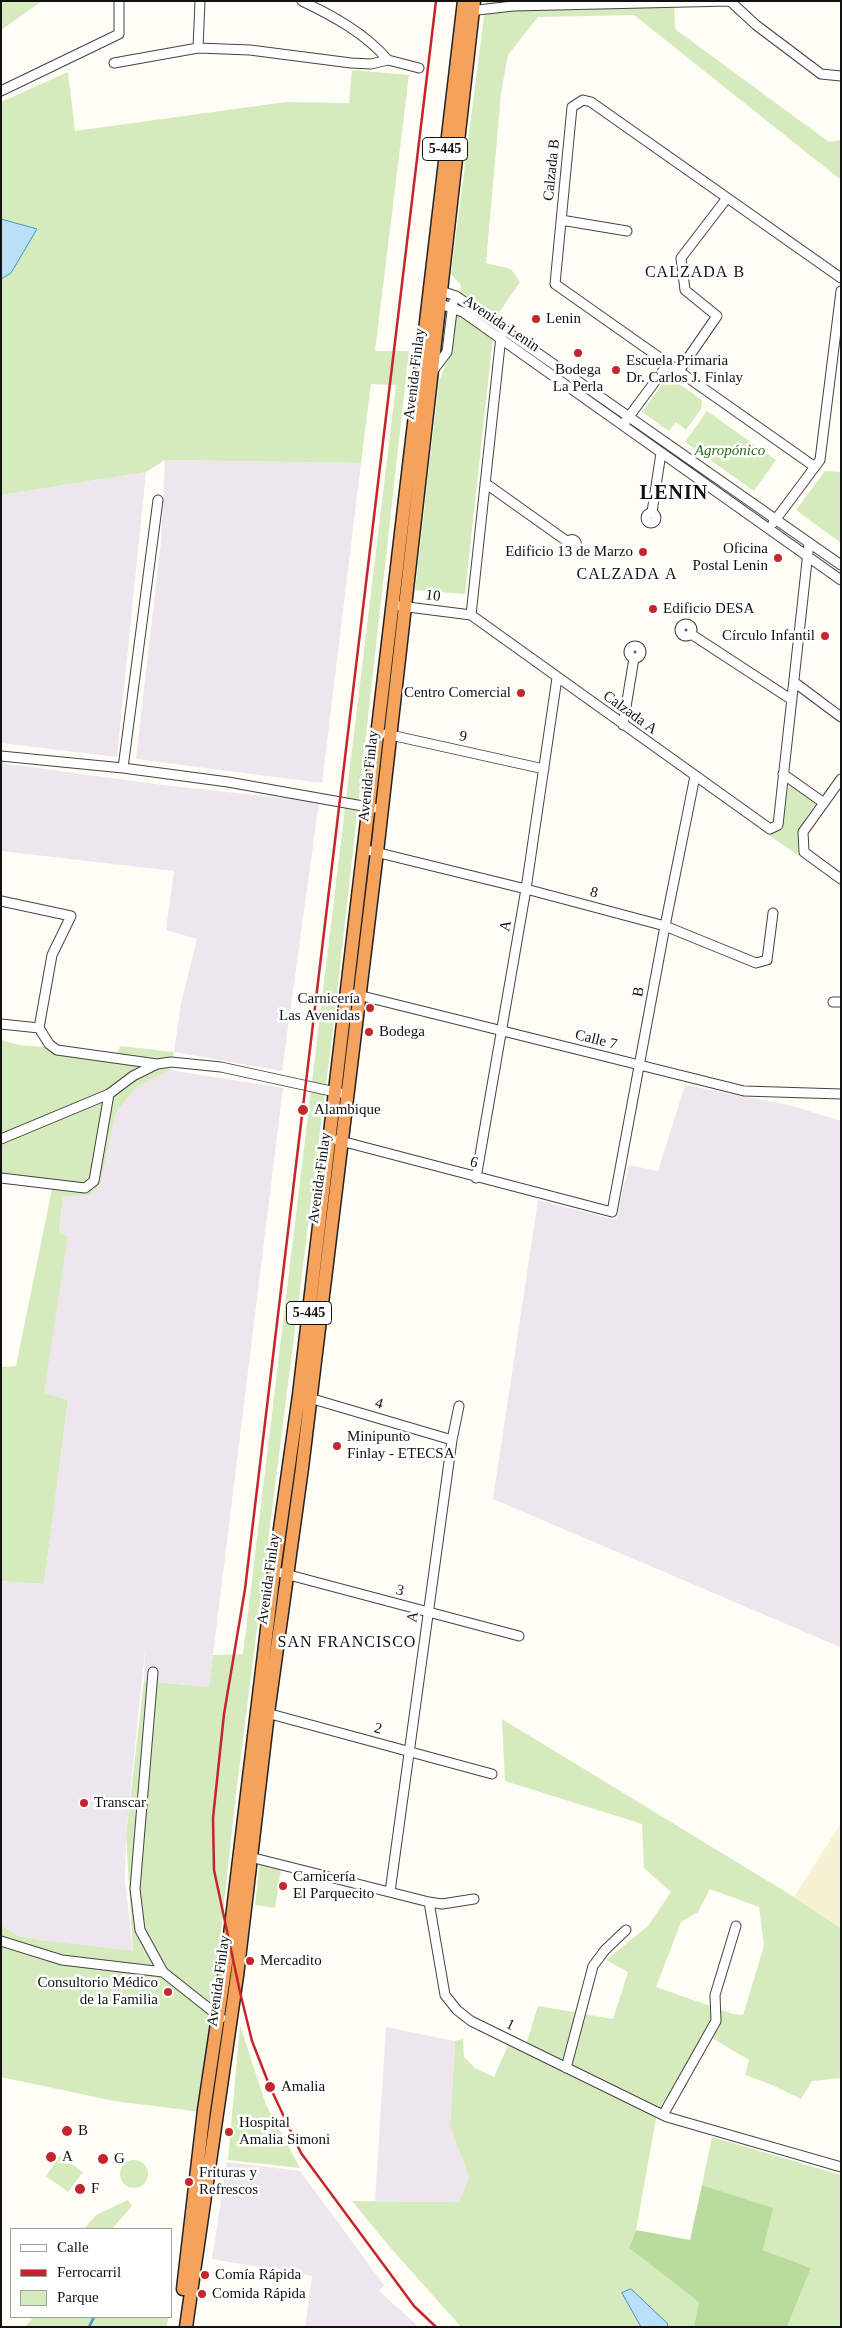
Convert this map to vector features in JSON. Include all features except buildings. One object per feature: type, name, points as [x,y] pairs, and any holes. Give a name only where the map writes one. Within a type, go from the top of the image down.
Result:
[{"type":"highway","name":"Avenida Finlay","points":[[353,993],[377,852],[441,297],[468,6]]},
{"type":"highway","name":"Avenida Finlay","points":[[177,2327],[218,2016],[245,1856],[304,1397],[353,993],[368,807],[391,606],[441,297]]},
{"type":"highway","name":"Avenida Finlay","points":[[186,2327],[237,1976],[245,1856]]},
{"type":"street","points":[[1,92],[119,34],[119,1]]},
{"type":"street","points":[[198,48],[200,1]]},
{"type":"street","points":[[302,1],[360,34],[388,60]]},
{"type":"street","points":[[468,6],[730,1],[756,25],[821,74],[841,76]]},
{"type":"street","points":[[114,63],[198,48],[250,50],[351,63],[371,64],[388,60],[419,68]]},
{"type":"street","name":"Calzada B","points":[[815,467],[555,284],[572,107],[583,100],[591,102],[841,278]]},
{"type":"street","points":[[679,371],[718,316],[685,290],[681,258],[727,198]]},
{"type":"street","points":[[561,220],[627,232]]},
{"type":"street","points":[[768,530],[820,460],[841,291]]},
{"type":"street","name":"Avenida Lenin","points":[[441,297],[452,308],[463,312],[841,580]]},
{"type":"street","name":"Avenida Lenin","points":[[441,297],[502,328],[841,565]]},
{"type":"street","points":[[432,373],[447,352],[452,308]]},
{"type":"street","points":[[471,615],[502,328]]},
{"type":"street","points":[[622,426],[668,364]]},
{"type":"street","points":[[652,512],[660,453]]},
{"type":"street","points":[[485,483],[568,542]]},
{"type":"street","points":[[123,768],[158,500]]},
{"type":"street","name":"Calzada A","points":[[471,615],[770,829],[778,825],[809,543]]},
{"type":"street","name":"10","points":[[391,606],[471,615]]},
{"type":"street","points":[[691,634],[792,700]]},
{"type":"street","points":[[623,725],[634,658]]},
{"type":"street","name":"A","points":[[476,1178],[526,889],[558,678]]},
{"type":"street","points":[[794,682],[841,716]]},
{"type":"street","name":"9","points":[[376,732],[544,769]]},
{"type":"street","points":[[1,756],[123,768],[228,782],[382,809]]},
{"type":"street","points":[[783,774],[824,803]]},
{"type":"street","name":"B","points":[[612,1212],[665,926],[696,776]]},
{"type":"street","points":[[841,779],[803,832],[804,852],[841,879]]},
{"type":"street","name":"8","points":[[364,849],[665,926],[756,963],[767,960],[774,913]]},
{"type":"street","points":[[1,901],[71,916],[52,954],[39,1028],[49,1044],[57,1050],[157,1064],[171,1062],[221,1067],[341,1093]]},
{"type":"street","name":"Calle 7","points":[[353,993],[744,1091],[841,1094]]},
{"type":"street","points":[[1,1024],[39,1028]]},
{"type":"street","points":[[1,1140],[110,1094],[133,1076],[157,1064]]},
{"type":"street","points":[[1,1178],[85,1188],[94,1181],[110,1094]]},
{"type":"street","name":"6","points":[[336,1139],[476,1178],[612,1212]]},
{"type":"street","name":"4","points":[[304,1397],[452,1440]]},
{"type":"street","name":"A","points":[[390,1892],[458,1406]]},
{"type":"street","name":"3","points":[[280,1572],[520,1636]]},
{"type":"street","points":[[153,1672],[135,1889],[140,1930],[164,1972],[229,2024]]},
{"type":"street","name":"2","points":[[262,1712],[492,1774]]},
{"type":"street","points":[[245,1856],[429,1902],[442,1904],[474,1899]]},
{"type":"street","name":"1","points":[[429,1902],[446,1994],[458,2010],[471,2021],[662,2115],[841,2167]]},
{"type":"street","points":[[662,2115],[716,2021],[716,1995],[736,1926]]},
{"type":"street","points":[[566,2068],[593,1966],[605,1950],[626,1930]]},
{"type":"street","points":[[1,1941],[62,1960],[164,1972]]},
{"type":"shaded area","points":[[165,460],[361,463],[322,783],[136,759],[161,541]]},
{"type":"shaded area","points":[[146,472],[117,757],[1,743],[1,495]]},
{"type":"shaded area","points":[[1,763],[163,785],[319,802],[282,1071],[174,1052],[181,1003],[197,939],[166,930],[174,871],[1,851]]},
{"type":"shaded area","points":[[170,1070],[283,1088],[209,1687],[144,1681],[145,1650],[126,1835],[125,1880],[133,1952],[19,1936],[1,1925],[1,1581],[44,1584],[68,1400],[43,1393],[68,1236],[59,1233],[63,1197],[91,1195],[100,1185],[116,1112],[137,1087]]},
{"type":"shaded area","points":[[685,1085],[789,1105],[841,1121],[840,1647],[493,1499],[538,1200],[616,1220],[629,1165],[658,1171]]},
{"type":"shaded area","points":[[841,1823],[841,1928],[794,1897]]},
{"type":"shaded area","points":[[386,2027],[455,2041],[450,2126],[469,2177],[459,2202],[375,2201]]},
{"type":"shaded area","points":[[227,2162],[300,2171],[384,2285],[379,2291],[419,2327],[305,2327],[312,2276],[212,2259]]},
{"type":"green space","points":[[1,1],[42,1],[1,30]]},
{"type":"green space","points":[[486,1],[674,1],[675,29],[829,142],[841,140],[841,180],[634,15],[538,17],[508,55],[501,93],[486,263],[511,269],[520,282],[495,318],[465,594],[415,590],[439,381],[450,355],[461,285],[451,274]]},
{"type":"green space","points":[[352,70],[409,75],[375,351],[409,351],[333,1029],[236,1794],[212,2011],[218,2016],[204,2110],[194,2111],[114,2101],[1,2077],[1,1925],[19,1936],[133,1951],[126,1835],[144,1681],[209,1687],[213,1655],[243,1654],[396,385],[371,384],[361,463],[165,460],[146,472],[1,495],[1,279],[11,273],[37,229],[1,219],[1,102],[68,72],[75,131],[286,102],[349,103]]},
{"type":"green space","points":[[668,376],[702,400],[701,409],[686,430],[676,422],[669,431],[642,412]]},
{"type":"green space","name":"Agropónico","points":[[707,411],[776,460],[754,491],[685,442]]},
{"type":"green space","points":[[825,471],[841,472],[841,543],[796,510]]},
{"type":"green space","points":[[791,785],[816,802],[798,830],[799,856],[767,834],[782,828],[788,788]]},
{"type":"green space","points":[[1,1040],[19,1045],[117,1053],[120,1046],[174,1052],[170,1070],[137,1087],[116,1112],[100,1185],[91,1195],[63,1197],[59,1233],[68,1236],[44,1393],[68,1400],[44,1584],[1,1581],[1,1367],[16,1366],[52,1189],[1,1183]]},
{"type":"green space","points":[[502,1719],[794,1897],[841,1928],[841,2078],[812,2081],[801,2099],[745,2075],[749,2060],[705,2034],[657,2113],[636,2230],[629,2248],[700,2302],[694,2327],[461,2327],[388,2245],[352,2201],[459,2202],[469,2177],[450,2126],[455,2041],[463,2039],[464,2057],[475,2068],[494,2077],[509,2043],[524,2051],[538,2006],[613,2019],[628,1972],[606,1960],[648,1926],[671,1892],[644,1868],[642,1824],[505,1781]],"holes":[[[710,1889],[759,1907],[764,1946],[743,2015],[733,2014],[656,1987],[681,1922],[698,1912]]]},
{"type":"green space","points":[[260,1863],[281,1869],[275,1908],[255,1905]]},
{"type":"green space","points":[[240,2025],[266,2105],[300,2168],[228,2160]]},
{"type":"green space","points":[[712,2137],[841,2175],[841,2327],[787,2327],[811,2268],[763,2250],[772,2208],[702,2185]]},
{"type":"green space","points":[[60,2156],[83,2172],[68,2192],[46,2176]]},
{"type":"green space","points":[[134,2160],[144,2164],[148,2174],[144,2184],[134,2188],[124,2184],[120,2174],[124,2164]]},
{"type":"green space","points":[[702,2185],[773,2208],[763,2250],[811,2268],[787,2327],[694,2327],[699,2302],[629,2248],[636,2230],[690,2240]]},
{"type":"green space","points":[[128,2200],[132,2206],[113,2228],[85,2228],[96,2215]]},
{"type":"green space","points":[[32,2318],[168,2318],[167,2327],[25,2327]]},
{"type":"water","points":[[1,219],[37,229],[11,273],[1,279]]},
{"type":"water","points":[[631,2289],[667,2323],[668,2327],[641,2327],[622,2293]]},
{"type":"waterway","points":[[89,2327],[94,2318]]},
{"type":"railway","points":[[436,1],[245,1589],[224,1714],[213,1818],[214,1870],[252,2041],[270,2087],[301,2153],[414,2306],[436,2327]]},
{"type":"place","name":"Lenin","points":[[536,319]]},
{"type":"place","name":"Bodega La Perla","points":[[578,353]]},
{"type":"place","name":"Escuela Primaria Dr. Carlos J. Finlay","points":[[616,370]]},
{"type":"place","name":"Edificio 13 de Marzo","points":[[643,552]]},
{"type":"place","name":"Oficina Postal Lenin","points":[[778,558]]},
{"type":"place","name":"Edificio DESA","points":[[653,609]]},
{"type":"place","name":"Círculo Infantil","points":[[825,636]]},
{"type":"place","name":"Centro Comercial","points":[[521,693]]},
{"type":"place","name":"Carnicería Las Avenidas","points":[[370,1008]]},
{"type":"place","name":"Bodega","points":[[369,1032]]},
{"type":"place","name":"Alambique","points":[[303,1110]]},
{"type":"place","name":"Minipunto Finlay - ETECSA","points":[[337,1446]]},
{"type":"place","name":"Transcar","points":[[84,1803]]},
{"type":"place","name":"Carnicería El Parquecito","points":[[283,1886]]},
{"type":"place","name":"Mercadito","points":[[250,1961]]},
{"type":"place","name":"Consultorio Médico de la Familia","points":[[168,1992]]},
{"type":"place","name":"Amalia","points":[[270,2087]]},
{"type":"place","name":"B","points":[[67,2131]]},
{"type":"place","name":"Hospital Amalia Simoni","points":[[229,2132]]},
{"type":"place","name":"A","points":[[51,2157]]},
{"type":"place","name":"G","points":[[103,2159]]},
{"type":"place","name":"Frituras y Refrescos","points":[[189,2182]]},
{"type":"place","name":"F","points":[[80,2189]]},
{"type":"place","name":"Comía Rápida","points":[[205,2275]]},
{"type":"place","name":"Comida Rápida","points":[[202,2294]]},
{"type":"district","name":"CALZADA B","points":[[695,273]]},
{"type":"district","name":"LENIN","points":[[674,494]]},
{"type":"district","name":"CALZADA A","points":[[627,575]]},
{"type":"district","name":"SAN FRANCISCO","points":[[347,1643]]}]
